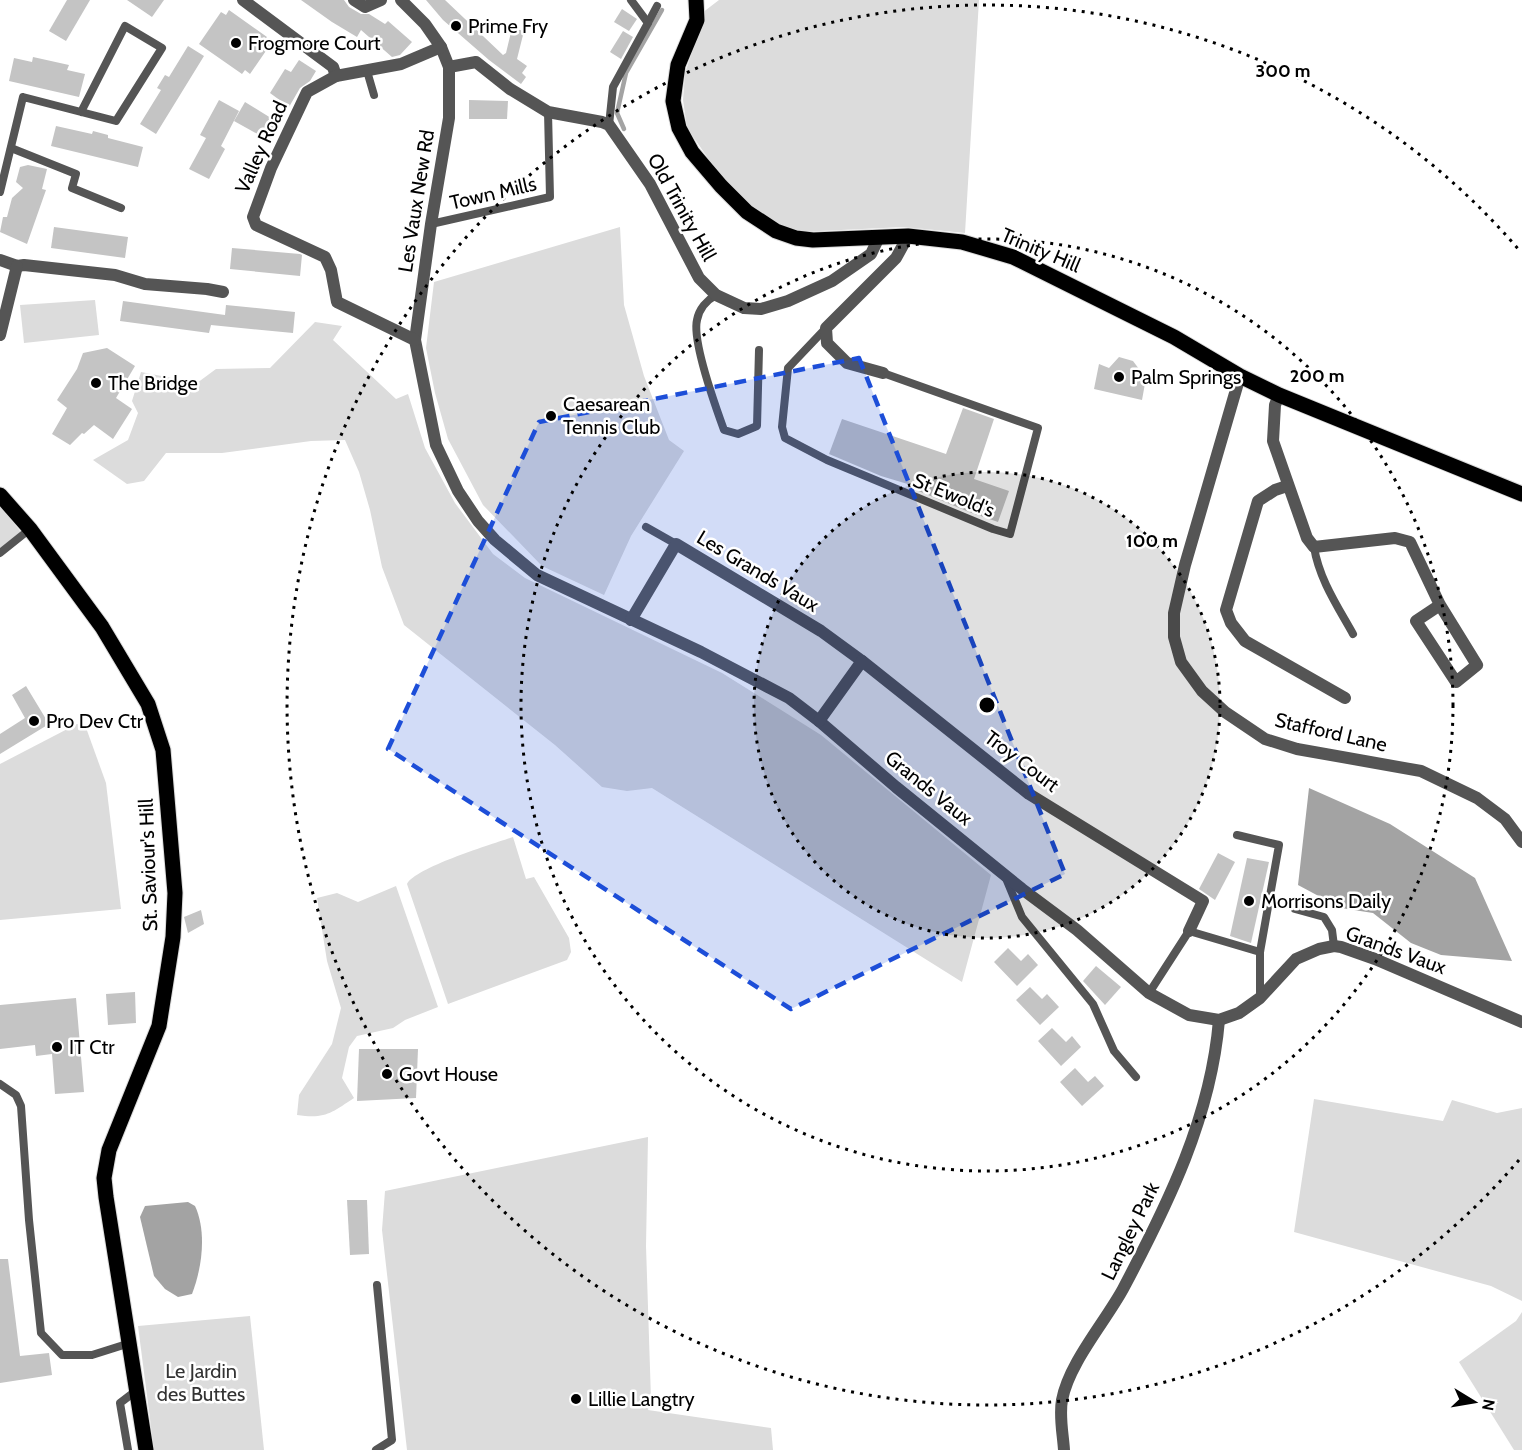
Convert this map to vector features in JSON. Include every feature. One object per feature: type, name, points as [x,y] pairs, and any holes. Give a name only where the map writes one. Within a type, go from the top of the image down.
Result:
[{"type":"main road","name":"Trinity Hill","points":[[696,0],[697,20],[678,65],[673,101],[679,128],[692,152],[720,186],[747,212],[776,231],[796,238],[813,240],[908,236],[962,242],[1013,257],[1174,337],[1240,376],[1279,395],[1522,494]]},
{"type":"main road","name":"St. Saviour's Hill","points":[[0,495],[30,529],[102,627],[148,704],[163,750],[175,893],[173,937],[159,1026],[109,1150],[104,1178],[146,1450]]},
{"type":"street","points":[[243,0],[333,67],[336,76]]},
{"type":"street","points":[[354,0],[365,7],[381,0]]},
{"type":"street","points":[[401,0],[425,24],[441,47],[449,67],[476,62],[510,88],[548,112],[609,125]]},
{"type":"street","name":"Valley Road","points":[[415,340],[337,302],[331,270],[325,257],[256,225],[253,216],[271,168],[307,92],[336,76],[401,64],[441,47]]},
{"type":"street","name":"Les Vaux New Rd","points":[[415,340],[449,118],[449,67]]},
{"type":"street","name":"Old Trinity Hill","points":[[609,125],[650,184],[699,278],[716,295],[744,308],[761,309],[788,301],[832,281],[871,254],[879,237]]},
{"type":"street","points":[[884,373],[846,363],[827,343],[826,328],[896,258],[908,236]]},
{"type":"street","points":[[0,260],[17,266],[115,275],[145,284],[223,292]]},
{"type":"street","points":[[0,335],[17,266]]},
{"type":"street","name":"Grands Vaux","points":[[415,340],[436,444],[458,491],[478,521],[495,540],[537,575],[738,671],[789,698],[1004,875],[1077,930],[1149,993],[1189,1015],[1219,1020],[1239,1013],[1260,998],[1296,959],[1319,949],[1341,946],[1522,1022]]},
{"type":"street","name":"Stafford Lane","points":[[1240,376],[1185,565],[1174,613],[1174,637],[1181,662],[1202,691],[1225,712],[1265,739],[1297,749],[1421,771],[1477,798],[1505,819],[1522,842]]},
{"type":"street","points":[[1279,395],[1275,405],[1273,441],[1307,538],[1314,547],[1395,538],[1410,542],[1440,605],[1478,665],[1456,682],[1416,621],[1440,605]]},
{"type":"street","points":[[1287,486],[1275,490],[1258,501],[1226,610],[1231,623],[1245,641],[1345,698]]},
{"type":"street","name":"Les Grands Vaux","points":[[632,620],[676,544],[821,631],[862,661]]},
{"type":"street","points":[[819,721],[862,661]]},
{"type":"street","name":"Troy Court","points":[[862,661],[1029,794],[1203,901],[1189,931]]},
{"type":"street","name":"Langley Park","points":[[1064,1450],[1062,1401],[1070,1377],[1122,1291],[1173,1189],[1195,1136],[1212,1073],[1219,1020]]},
{"type":"lane","points":[[631,0],[648,23]]},
{"type":"lane","points":[[609,125],[613,87],[657,6]]},
{"type":"lane","points":[[0,192],[23,97],[81,112],[116,121],[162,48],[125,26],[81,112]]},
{"type":"lane","points":[[367,71],[374,95]]},
{"type":"lane","name":"Town Mills","points":[[431,224],[550,197],[548,112]]},
{"type":"lane","points":[[11,148],[76,174],[72,188],[121,208]]},
{"type":"lane","points":[[716,295],[706,301],[697,320],[697,339],[724,430],[738,434],[757,426],[759,350]]},
{"type":"lane","name":"St Ewold's","points":[[826,328],[788,368],[782,427],[785,438],[827,460],[993,530],[1010,534],[1038,428],[884,373]]},
{"type":"lane","points":[[646,527],[676,544]]},
{"type":"lane","points":[[0,553],[30,529]]},
{"type":"lane","points":[[1314,547],[1316,561],[1326,586],[1353,634]]},
{"type":"lane","points":[[1237,835],[1280,845],[1260,952],[1260,998]]},
{"type":"lane","points":[[1004,875],[1022,917],[1093,1004],[1114,1051],[1136,1077]]},
{"type":"lane","points":[[1295,909],[1324,917],[1332,930],[1334,946]]},
{"type":"lane","points":[[1149,993],[1189,931],[1260,952]]},
{"type":"lane","points":[[0,1084],[16,1095],[21,1106],[29,1220],[41,1333],[62,1355],[92,1355],[130,1343]]},
{"type":"lane","points":[[376,1450],[392,1440],[377,1285]]},
{"type":"lane","points":[[128,1450],[120,1403],[137,1389]]},
{"type":"highlighted area","points":[[859,358],[1065,874],[791,1009],[388,749],[539,422]]},
{"type":"green space","points":[[719,0],[979,0],[965,233],[904,227],[799,232],[773,222],[751,205],[717,171],[687,128],[683,100],[685,73],[702,13]]},
{"type":"green space","name":"Caesarean Tennis Club","points":[[620,227],[624,305],[644,376],[669,440],[684,451],[631,536],[604,595],[542,566],[483,505],[448,439],[435,393],[426,348],[434,282]]},
{"type":"green space","points":[[95,300],[99,335],[24,343],[20,305]]},
{"type":"green space","points":[[315,322],[342,326],[333,340],[396,399],[408,394],[425,448],[455,503],[493,554],[525,578],[722,673],[821,735],[991,875],[962,982],[652,788],[627,791],[602,787],[555,745],[404,625],[382,567],[359,472],[345,440],[311,441],[222,453],[166,453],[144,481],[127,484],[93,460],[128,440],[138,413],[132,401],[141,372],[197,383],[216,369],[270,368]]},
{"type":"green space","points":[[0,505],[23,535],[0,553]]},
{"type":"green space","points":[[77,724],[85,725],[106,783],[121,909],[0,920],[0,764]]},
{"type":"green space","points":[[513,837],[526,879],[534,877],[569,938],[571,952],[567,960],[448,1004],[407,884],[413,877],[425,870],[473,850]]},
{"type":"green space","points":[[396,886],[438,1007],[405,1020],[393,1028],[357,1036],[349,1047],[342,1078],[354,1098],[328,1114],[297,1115],[299,1095],[332,1044],[341,1008],[327,961],[317,898],[337,893],[358,902]]},
{"type":"green space","points":[[1314,1099],[1443,1121],[1452,1100],[1497,1113],[1522,1108],[1522,1301],[1491,1286],[1294,1232]]},
{"type":"green space","points":[[648,1137],[646,1246],[651,1399],[648,1410],[771,1428],[773,1450],[407,1450],[382,1230],[385,1191]]},
{"type":"green space","points":[[1522,1312],[1522,1450],[1514,1450],[1459,1362],[1516,1321]]},
{"type":"green space","name":"Le Jardin des Buttes","points":[[250,1316],[264,1450],[154,1450],[138,1326]]},
{"type":"shaded area","points":[[1309,788],[1390,824],[1475,878],[1512,961],[1441,955],[1411,943],[1373,913],[1341,908],[1298,885]]},
{"type":"shaded area","points":[[188,1202],[195,1206],[199,1216],[202,1238],[201,1262],[192,1294],[178,1297],[165,1289],[154,1276],[140,1217],[145,1206]]},
{"type":"building","points":[[67,0],[90,0],[66,41],[49,31]]},
{"type":"building","points":[[127,0],[164,0],[152,17]]},
{"type":"building","points":[[301,0],[344,0],[349,7],[361,14],[369,14],[385,24],[388,21],[412,42],[400,55],[392,57],[361,30],[357,37]]},
{"type":"building","points":[[426,0],[445,0],[503,55],[506,53],[512,28],[524,31],[517,59],[527,66],[522,73],[526,77],[521,84],[443,20]]},
{"type":"building","points":[[622,9],[637,19],[629,31],[614,22]]},
{"type":"building","name":"Frogmore Court","points":[[229,10],[267,37],[264,41],[270,45],[250,74],[245,70],[242,74],[199,44],[221,12],[226,15]]},
{"type":"building","points":[[623,31],[633,37],[621,59],[610,52]]},
{"type":"building","points":[[188,46],[204,56],[156,134],[140,124],[161,90],[157,88],[165,75],[169,77]]},
{"type":"building","points":[[33,57],[69,65],[67,70],[85,74],[79,97],[9,81],[14,58],[32,62]]},
{"type":"building","points":[[299,60],[316,71],[310,81],[300,88],[289,107],[270,93],[285,69],[291,72]]},
{"type":"building","points":[[219,100],[239,111],[221,146],[225,149],[209,179],[189,169],[206,138],[200,135]]},
{"type":"building","points":[[469,100],[508,101],[507,119],[469,119]]},
{"type":"building","points":[[245,102],[279,123],[270,141],[234,121]]},
{"type":"building","points":[[56,126],[92,134],[93,131],[108,135],[108,138],[143,147],[138,167],[51,146]]},
{"type":"building","points":[[28,165],[47,169],[42,189],[46,190],[27,244],[0,232],[3,217],[7,217],[12,198],[23,188],[16,182],[20,167]]},
{"type":"building","points":[[54,227],[128,237],[125,258],[51,248]]},
{"type":"building","points":[[232,248],[300,254],[302,255],[300,276],[230,269]]},
{"type":"building","points":[[123,301],[225,315],[226,305],[295,312],[293,333],[211,325],[209,333],[120,321]]},
{"type":"building","name":"The Bridge","points":[[107,348],[135,366],[116,398],[132,409],[113,439],[94,425],[70,445],[52,434],[67,408],[57,400],[77,369],[83,353]]},
{"type":"building","name":"Palm Springs","points":[[1119,357],[1133,361],[1139,369],[1138,375],[1146,378],[1142,400],[1094,389],[1099,364],[1109,368]]},
{"type":"building","points":[[963,408],[994,419],[974,479],[1009,491],[998,522],[909,487],[911,485],[881,476],[829,454],[842,419],[946,454]]},
{"type":"building","name":"Pro Dev Ctr","points":[[26,686],[49,724],[0,754],[0,734],[25,718],[12,695]]},
{"type":"building","points":[[1218,853],[1235,862],[1215,900],[1199,889]]},
{"type":"building","name":"Morrisons Daily","points":[[1247,858],[1269,862],[1251,943],[1230,936]]},
{"type":"building","points":[[201,910],[204,924],[188,933],[184,917]]},
{"type":"building","points":[[1008,948],[1021,961],[1028,954],[1038,965],[1017,986],[994,962]]},
{"type":"building","points":[[1096,966],[1121,987],[1105,1005],[1083,981]]},
{"type":"building","points":[[1030,987],[1042,999],[1047,994],[1059,1007],[1040,1025],[1016,1000]]},
{"type":"building","points":[[135,992],[136,1023],[108,1025],[106,994]]},
{"type":"building","name":"IT Ctr","points":[[76,998],[84,1092],[55,1094],[52,1054],[36,1056],[35,1045],[0,1049],[0,1005]]},
{"type":"building","points":[[1052,1028],[1066,1042],[1072,1036],[1081,1047],[1061,1066],[1038,1041]]},
{"type":"building","name":"Govt House","points":[[359,1049],[418,1049],[416,1098],[357,1101]]},
{"type":"building","points":[[1075,1068],[1088,1082],[1095,1076],[1104,1086],[1082,1106],[1060,1082]]},
{"type":"building","points":[[347,1200],[367,1200],[369,1254],[350,1255]]},
{"type":"building","points":[[0,1259],[8,1259],[20,1356],[49,1353],[52,1375],[0,1383]]},
{"type":"waterway","points":[[624,129],[617,113],[626,73],[662,10]]},
{"type":"place","name":"Prime Fry","points":[[456,26]]},
{"type":"place","name":"Frogmore Court","points":[[236,43]]},
{"type":"place","name":"Palm Springs","points":[[1119,377]]},
{"type":"place","name":"The Bridge","points":[[96,383]]},
{"type":"place","name":"Caesarean Tennis Club","points":[[551,416]]},
{"type":"place","name":"Pro Dev Ctr","points":[[34,721]]},
{"type":"place","name":"Morrisons Daily","points":[[1249,901]]},
{"type":"place","name":"IT Ctr","points":[[57,1047]]},
{"type":"place","name":"Govt House","points":[[387,1074]]},
{"type":"place","name":"Lillie Langtry","points":[[576,1399]]}]
